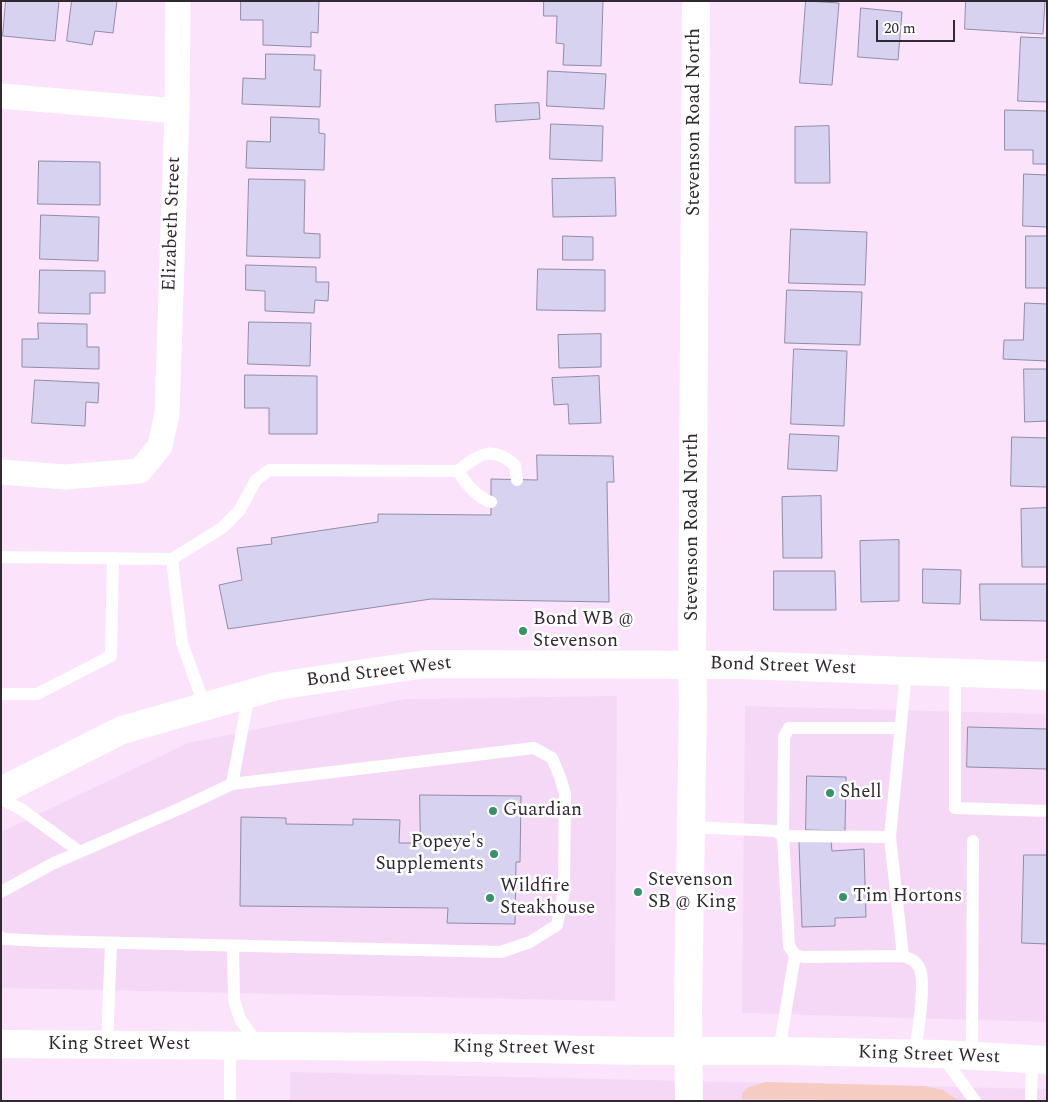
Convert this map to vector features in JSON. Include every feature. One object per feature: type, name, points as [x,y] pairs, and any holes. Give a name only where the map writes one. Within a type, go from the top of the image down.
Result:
[{"type":"main road","name":"Stevenson Road North","points":[[688,1101],[693,703],[696,1]]},
{"type":"main road","name":"Bond Street West","points":[[1,791],[122,730],[277,686],[426,664],[692,664],[1047,676]]},
{"type":"main road","name":"King Street West","points":[[1,1044],[688,1052],[779,1051],[928,1054],[1039,1060]]},
{"type":"street","name":"Elizabeth Street","points":[[1,472],[66,477],[140,471],[160,446],[167,414],[177,111],[178,1]]},
{"type":"street","points":[[1,96],[177,111]]},
{"type":"lane","points":[[1,557],[172,559],[222,528],[239,511],[256,480],[269,470],[458,471],[473,459],[490,452],[505,456],[515,464],[517,480]]},
{"type":"lane","points":[[458,471],[467,486],[485,500],[491,502]]},
{"type":"lane","points":[[1,694],[37,694],[110,656],[113,558]]},
{"type":"lane","points":[[172,559],[182,643],[205,706]]},
{"type":"lane","points":[[903,956],[890,837],[906,672]]},
{"type":"lane","points":[[955,672],[955,808],[1047,811]]},
{"type":"lane","points":[[232,784],[249,694]]},
{"type":"lane","points":[[901,728],[789,728],[784,737],[783,836],[789,946],[795,955],[803,957],[903,956],[913,960],[920,968],[928,1054],[974,1101]]},
{"type":"lane","points":[[1,892],[52,864],[232,784],[534,748],[552,758],[565,794],[564,891],[557,925],[530,942],[501,952],[45,942],[4,939],[1,937]]},
{"type":"lane","points":[[1,799],[21,809],[80,852]]},
{"type":"lane","points":[[691,827],[776,831],[783,836],[890,837]]},
{"type":"lane","points":[[972,1057],[973,841]]},
{"type":"lane","points":[[107,1045],[110,943]]},
{"type":"lane","points":[[233,946],[234,1000],[240,1019],[259,1046]]},
{"type":"lane","points":[[779,1051],[795,955]]},
{"type":"lane","points":[[230,1046],[230,1101]]},
{"type":"lane","points":[[1031,1101],[1039,1060]]},
{"type":"shaded area","points":[[617,696],[615,1001],[1,988],[1,832],[188,743],[405,699]]},
{"type":"shaded area","points":[[745,706],[1047,714],[1047,1022],[742,1013]]},
{"type":"shaded area","points":[[290,1072],[1047,1089],[1047,1101],[290,1101]]},
{"type":"shaded area","points":[[766,1082],[924,1086],[943,1090],[959,1101],[742,1099],[742,1093],[749,1087]]},
{"type":"building","points":[[6,1],[59,1],[55,41],[3,36]]},
{"type":"building","points":[[72,1],[117,1],[113,33],[95,31],[92,45],[67,41]]},
{"type":"building","points":[[241,1],[319,1],[318,33],[311,32],[311,47],[263,45],[263,20],[241,20]]},
{"type":"building","points":[[544,1],[603,1],[601,66],[563,65],[564,44],[556,43],[557,16],[544,16]]},
{"type":"building","points":[[806,1],[839,3],[832,85],[800,83]]},
{"type":"building","points":[[966,1],[1045,1],[1043,34],[965,29]]},
{"type":"building","points":[[861,8],[902,12],[898,60],[858,57]]},
{"type":"building","points":[[1021,37],[1047,38],[1047,102],[1018,101]]},
{"type":"building","points":[[266,54],[315,55],[314,70],[321,70],[320,107],[242,104],[243,78],[265,79]]},
{"type":"building","points":[[548,71],[606,74],[604,109],[547,106]]},
{"type":"building","points":[[539,103],[540,119],[496,122],[495,105]]},
{"type":"building","points":[[1005,110],[1047,111],[1047,164],[1033,164],[1033,150],[1005,150]]},
{"type":"building","points":[[271,117],[319,119],[319,133],[325,134],[324,170],[246,168],[247,141],[270,142]]},
{"type":"building","points":[[551,124],[603,126],[602,161],[550,159]]},
{"type":"building","points":[[829,126],[830,183],[795,183],[795,127]]},
{"type":"building","points":[[39,161],[100,162],[100,205],[38,204]]},
{"type":"building","points":[[1024,174],[1047,175],[1047,227],[1023,226]]},
{"type":"building","points":[[615,178],[616,216],[553,217],[552,179]]},
{"type":"building","points":[[249,179],[305,180],[304,233],[320,234],[320,258],[247,256]]},
{"type":"building","points":[[41,215],[99,217],[98,261],[40,259]]},
{"type":"building","points":[[791,229],[867,232],[865,285],[789,283]]},
{"type":"building","points":[[563,236],[593,237],[593,260],[563,260]]},
{"type":"building","points":[[1026,236],[1047,236],[1047,288],[1026,288]]},
{"type":"building","points":[[246,265],[316,267],[316,282],[329,282],[328,301],[315,300],[314,313],[265,311],[265,291],[246,290]]},
{"type":"building","points":[[538,269],[605,270],[605,311],[537,310]]},
{"type":"building","points":[[40,270],[105,271],[105,293],[90,293],[90,314],[39,313]]},
{"type":"building","points":[[787,290],[862,292],[860,345],[785,343]]},
{"type":"building","points":[[1025,303],[1047,304],[1047,361],[1003,359],[1004,340],[1023,340]]},
{"type":"building","points":[[249,322],[311,323],[310,366],[248,364]]},
{"type":"building","points":[[38,323],[87,324],[87,347],[99,347],[99,369],[22,367],[22,339],[38,339]]},
{"type":"building","points":[[601,334],[601,367],[559,368],[558,335]]},
{"type":"building","points":[[794,349],[847,351],[844,426],[791,424]]},
{"type":"building","points":[[1024,369],[1047,369],[1047,421],[1025,422]]},
{"type":"building","points":[[245,375],[317,376],[317,434],[269,434],[269,408],[245,408]]},
{"type":"building","points":[[599,376],[601,423],[569,424],[568,404],[554,405],[552,378]]},
{"type":"building","points":[[35,380],[99,383],[98,403],[86,402],[85,426],[32,423]]},
{"type":"building","points":[[790,434],[839,436],[837,471],[788,469]]},
{"type":"building","points":[[1012,437],[1047,438],[1047,487],[1011,486]]},
{"type":"building","points":[[537,455],[613,456],[614,482],[607,482],[609,602],[431,599],[228,629],[219,585],[242,580],[237,548],[272,544],[271,538],[378,522],[378,514],[491,515],[491,479],[537,480]]},
{"type":"building","points":[[821,496],[822,558],[783,558],[782,497]]},
{"type":"building","points":[[1047,508],[1047,567],[1022,567],[1021,509]]},
{"type":"building","points":[[899,540],[899,601],[861,602],[860,541]]},
{"type":"building","points":[[923,569],[961,570],[960,604],[923,603]]},
{"type":"building","points":[[774,571],[835,571],[836,610],[774,610]]},
{"type":"building","points":[[980,584],[1047,584],[1047,621],[981,620]]},
{"type":"building","points":[[968,727],[1047,729],[1047,769],[967,767]]},
{"type":"building","points":[[807,776],[846,777],[845,831],[806,830]]},
{"type":"building","points":[[420,795],[521,796],[520,862],[516,862],[515,924],[447,923],[448,908],[240,906],[241,817],[286,818],[286,824],[353,825],[353,819],[400,820],[399,843],[420,843]]},
{"type":"building","points":[[831,841],[832,851],[864,849],[866,917],[835,918],[835,926],[802,927],[799,842]]},
{"type":"building","points":[[1024,855],[1047,855],[1047,944],[1022,943]]},
{"type":"place","name":"Bond WB @ Stevenson","points":[[523,631]]},
{"type":"place","name":"Shell","points":[[830,793]]},
{"type":"place","name":"Guardian","points":[[493,811]]},
{"type":"place","name":"Popeye's Supplements","points":[[494,854]]},
{"type":"place","name":"Stevenson SB @ King","points":[[638,892]]},
{"type":"place","name":"Tim Hortons","points":[[843,897]]},
{"type":"place","name":"Wildfire Steakhouse","points":[[490,898]]}]
